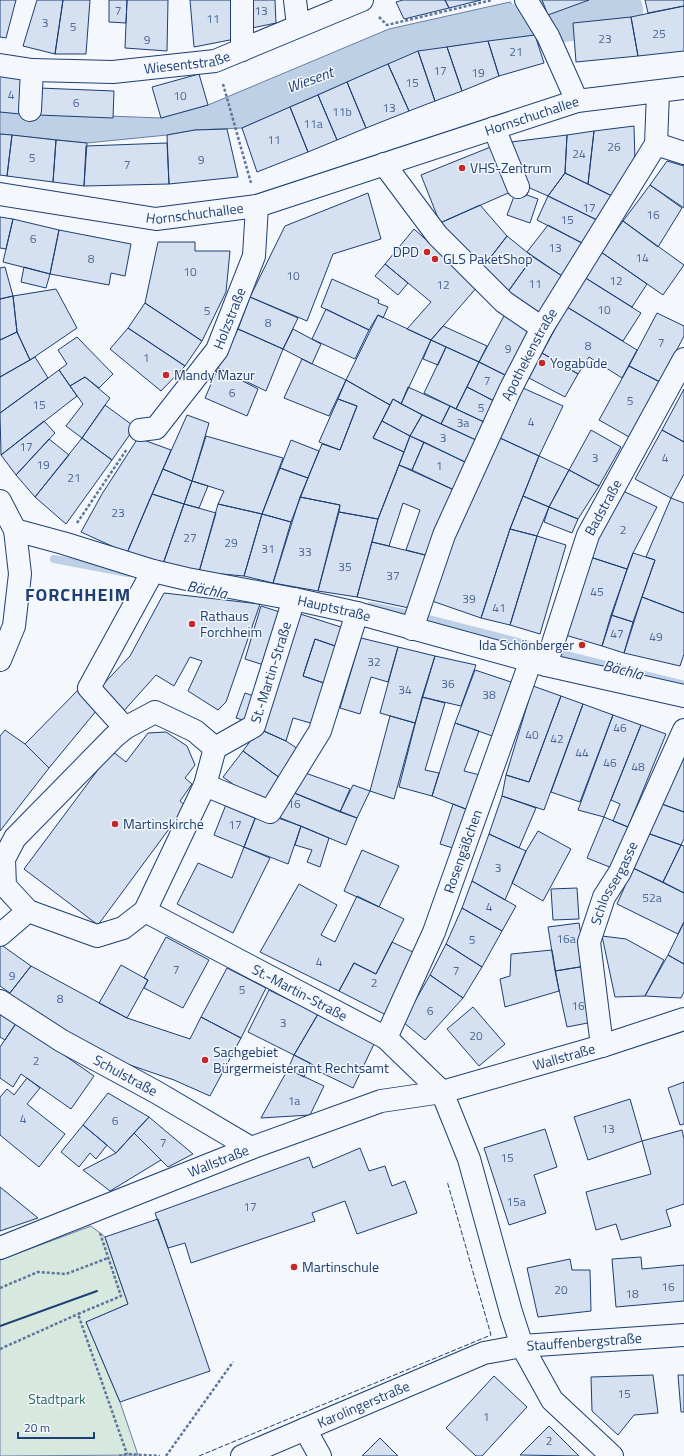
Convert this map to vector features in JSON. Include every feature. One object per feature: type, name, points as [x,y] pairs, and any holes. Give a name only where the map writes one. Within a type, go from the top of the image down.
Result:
[{"type":"street","points":[[242,0],[242,50]]},
{"type":"street","points":[[295,0],[298,26]]},
{"type":"street","name":"Wiesentstraße","points":[[0,65],[32,70],[113,72],[215,61],[362,0]]},
{"type":"street","points":[[526,0],[548,36],[577,101]]},
{"type":"street","points":[[30,110],[32,70]]},
{"type":"street","name":"Hornschuchallee","points":[[0,194],[156,218],[257,206],[577,101],[684,88]]},
{"type":"street","name":"Apothekenstraße","points":[[412,629],[444,535],[510,390],[542,328],[656,144],[658,92]]},
{"type":"street","points":[[494,128],[518,187]]},
{"type":"street","points":[[656,144],[684,153]]},
{"type":"street","points":[[384,164],[437,235],[504,302],[542,328]]},
{"type":"street","name":"Holzstraße","points":[[140,430],[156,428],[217,350],[254,256],[257,206]]},
{"type":"street","name":"Badstraße","points":[[539,663],[572,581],[588,535],[684,360]]},
{"type":"street","points":[[0,502],[15,530],[20,574],[14,626],[0,660]]},
{"type":"street","name":"Hauptstraße","points":[[15,530],[63,543],[153,571],[187,579],[294,598],[357,613],[539,663],[684,696]]},
{"type":"street","points":[[125,728],[89,688],[153,571]]},
{"type":"street","name":"St.-Martin-Straße","points":[[215,748],[254,726],[294,598]]},
{"type":"street","points":[[205,785],[270,812],[320,731],[357,613]]},
{"type":"street","name":"Rosengäßchen","points":[[386,1038],[434,932],[539,663]]},
{"type":"street","points":[[155,712],[195,731],[215,748],[205,785],[145,911],[123,928],[97,936],[28,911],[5,886],[4,859],[15,838],[114,737],[125,728],[155,712]]},
{"type":"street","name":"Schlossergasse","points":[[602,1046],[589,942],[604,897],[620,872],[684,730]]},
{"type":"street","points":[[0,935],[28,911]]},
{"type":"street","name":"St.-Martin-Straße","points":[[145,911],[386,1038],[442,1092]]},
{"type":"street","name":"Schulstraße","points":[[0,1001],[62,1041],[156,1092],[251,1148]]},
{"type":"street","name":"Wallstraße","points":[[0,1248],[251,1148],[382,1101],[442,1092],[602,1046],[684,1019]]},
{"type":"street","points":[[442,1092],[469,1159],[510,1312],[522,1346],[552,1400],[612,1456]]},
{"type":"street","name":"Stauffenbergstraße","points":[[484,1353],[522,1346],[684,1335]]},
{"type":"street","name":"Karolingerstraße","points":[[242,1456],[484,1353]]},
{"type":"street","points":[[305,1429],[320,1456]]},
{"type":"path","points":[[362,0],[387,25],[492,0]]},
{"type":"path","points":[[224,84],[257,206]]},
{"type":"path","points":[[63,543],[140,430]]},
{"type":"path","points":[[0,1349],[121,1296],[93,1210]]},
{"type":"path","points":[[0,1288],[38,1272],[66,1274],[108,1258]]},
{"type":"path","points":[[78,1314],[127,1454]]},
{"type":"path","points":[[166,1456],[234,1362]]},
{"type":"path","points":[[119,1456],[127,1454],[160,1456]]},
{"type":"green space","name":"Stadtpark","points":[[91,1226],[105,1237],[128,1304],[86,1322],[120,1402],[138,1455],[0,1456],[0,1260]]},
{"type":"water","points":[[510,2],[535,35],[447,47],[388,64],[242,128],[195,130],[167,135],[87,143],[0,134],[0,112],[161,118],[208,105],[389,29]]},
{"type":"building","points":[[0,0],[16,0],[6,38],[0,37]]},
{"type":"building","points":[[37,0],[63,0],[55,54],[23,46]]},
{"type":"building","points":[[63,0],[90,0],[86,54],[55,54]]},
{"type":"building","points":[[109,0],[127,0],[126,23],[109,22]]},
{"type":"building","points":[[127,0],[168,0],[167,51],[125,48]]},
{"type":"building","points":[[190,0],[234,0],[235,39],[194,47]]},
{"type":"building","points":[[247,0],[275,0],[276,23],[247,29]]},
{"type":"building","points":[[403,0],[445,0],[449,8],[404,19],[396,2]]},
{"type":"building","points":[[445,0],[481,0],[449,8]]},
{"type":"building","points":[[542,0],[589,0],[548,15]]},
{"type":"building","points":[[645,0],[684,0],[684,6],[648,13]]},
{"type":"building","points":[[684,6],[684,51],[638,56],[631,17]]},
{"type":"building","points":[[631,17],[638,56],[576,62],[573,23]]},
{"type":"building","points":[[535,35],[544,63],[499,76],[488,41]]},
{"type":"building","points":[[488,41],[499,76],[462,91],[447,47]]},
{"type":"building","points":[[447,47],[462,91],[435,101],[418,51]]},
{"type":"building","points":[[418,51],[435,101],[409,111],[388,64]]},
{"type":"building","points":[[388,64],[409,111],[366,128],[347,82]]},
{"type":"building","points":[[199,74],[208,105],[161,118],[152,87]]},
{"type":"building","points":[[0,76],[23,78],[20,114],[0,112]]},
{"type":"building","points":[[347,82],[366,128],[337,140],[318,95]]},
{"type":"building","points":[[39,88],[114,91],[113,118],[38,115]]},
{"type":"building","points":[[318,95],[337,140],[308,152],[290,107]]},
{"type":"building","points":[[290,107],[308,152],[257,172],[242,128]]},
{"type":"building","points":[[634,126],[635,162],[612,196],[588,184],[594,131]]},
{"type":"building","points":[[227,129],[238,177],[169,184],[167,135],[195,130]]},
{"type":"building","points":[[594,131],[588,184],[565,173],[567,135]]},
{"type":"building","points":[[0,134],[12,135],[7,176],[0,175]]},
{"type":"building","points":[[12,135],[56,140],[53,182],[7,176]]},
{"type":"building","points":[[567,135],[565,173],[548,196],[523,185],[503,143]]},
{"type":"building","points":[[56,140],[87,143],[84,186],[53,182]]},
{"type":"building","points":[[167,143],[169,184],[84,186],[86,146]]},
{"type":"building","points":[[498,144],[515,190],[440,223],[421,175]]},
{"type":"building","points":[[667,161],[684,166],[684,208],[650,185]]},
{"type":"building","points":[[565,173],[612,196],[597,220],[548,196]]},
{"type":"building","points":[[650,185],[682,208],[658,247],[623,221]]},
{"type":"building","points":[[516,191],[538,199],[530,223],[507,215]]},
{"type":"building","points":[[368,193],[381,239],[333,254],[307,321],[250,297],[285,226]]},
{"type":"building","points":[[548,196],[597,220],[582,243],[537,220]]},
{"type":"building","points":[[480,205],[507,236],[480,271],[440,223]]},
{"type":"building","points":[[0,217],[13,219],[6,249],[0,248]]},
{"type":"building","points":[[13,219],[59,230],[50,274],[3,262]]},
{"type":"building","points":[[623,221],[684,265],[663,295],[601,252]]},
{"type":"building","points":[[548,225],[582,243],[562,276],[527,252]]},
{"type":"building","points":[[414,229],[478,286],[431,340],[407,329],[431,302],[385,264]]},
{"type":"building","points":[[59,230],[131,244],[125,276],[111,273],[109,285],[50,274]]},
{"type":"building","points":[[507,236],[533,257],[507,293],[480,271]]},
{"type":"building","points":[[158,242],[195,242],[195,251],[230,251],[226,292],[202,341],[145,303]]},
{"type":"building","points":[[601,252],[647,284],[632,307],[584,277]]},
{"type":"building","points":[[533,257],[562,276],[541,316],[507,293]]},
{"type":"building","points":[[385,264],[408,283],[398,295],[375,276]]},
{"type":"building","points":[[5,267],[13,296],[0,299],[0,268]]},
{"type":"building","points":[[24,267],[50,274],[46,288],[21,282]]},
{"type":"building","points":[[584,277],[641,313],[623,341],[567,307]]},
{"type":"building","points":[[332,279],[379,300],[378,303],[388,307],[383,318],[378,315],[369,330],[321,307]]},
{"type":"building","points":[[56,289],[77,328],[30,360],[17,332],[13,296]]},
{"type":"building","points":[[13,296],[17,332],[0,340],[0,299]]},
{"type":"building","points":[[250,297],[298,318],[283,349],[238,329]]},
{"type":"building","points":[[145,303],[202,341],[185,366],[128,328]]},
{"type":"building","points":[[567,307],[637,350],[622,378],[589,357],[578,374],[542,353]]},
{"type":"building","points":[[326,309],[369,330],[355,359],[312,339]]},
{"type":"building","points":[[657,313],[684,326],[684,336],[660,382],[629,366]]},
{"type":"building","points":[[378,315],[431,340],[401,404],[393,399],[390,405],[346,380]]},
{"type":"building","points":[[504,316],[529,329],[507,376],[479,362]]},
{"type":"building","points":[[443,326],[487,346],[479,362],[431,340]]},
{"type":"building","points":[[128,328],[185,366],[161,391],[110,349]]},
{"type":"building","points":[[238,329],[283,349],[266,391],[218,368]]},
{"type":"building","points":[[293,329],[321,344],[312,364],[283,349]]},
{"type":"building","points":[[17,332],[30,360],[0,377],[0,340]]},
{"type":"building","points":[[77,337],[113,374],[99,388],[85,377],[70,386],[59,370],[67,364],[58,350]]},
{"type":"building","points":[[431,340],[446,347],[438,365],[423,359]]},
{"type":"building","points":[[446,347],[479,362],[456,409],[424,393]]},
{"type":"building","points":[[542,353],[578,374],[565,397],[529,378]]},
{"type":"building","points":[[35,357],[48,378],[0,413],[0,377]]},
{"type":"building","points":[[302,359],[346,380],[329,416],[284,398]]},
{"type":"building","points":[[479,362],[507,376],[494,401],[467,387]]},
{"type":"building","points":[[629,366],[660,382],[631,438],[599,420]]},
{"type":"building","points":[[218,368],[258,389],[247,416],[205,398]]},
{"type":"building","points":[[59,370],[77,396],[1,455],[0,413]]},
{"type":"building","points":[[85,377],[110,398],[82,438],[66,426],[83,404],[70,386]]},
{"type":"building","points":[[346,380],[390,405],[373,438],[404,452],[378,519],[339,512],[340,505],[300,497],[322,444],[340,450],[357,406],[338,399]]},
{"type":"building","points":[[408,387],[450,406],[441,424],[401,404]]},
{"type":"building","points":[[467,387],[494,401],[484,422],[456,409]]},
{"type":"building","points":[[523,388],[563,406],[539,456],[500,438]]},
{"type":"building","points":[[684,389],[684,442],[662,430]]},
{"type":"building","points":[[338,399],[357,406],[340,450],[319,442]]},
{"type":"building","points":[[393,399],[422,415],[410,436],[382,421]]},
{"type":"building","points":[[105,405],[135,427],[112,460],[82,438]]},
{"type":"building","points":[[450,406],[484,422],[476,440],[441,424]]},
{"type":"building","points":[[187,415],[209,423],[192,481],[163,469]]},
{"type":"building","points":[[422,415],[476,440],[465,462],[410,436]]},
{"type":"building","points":[[44,421],[55,433],[16,475],[1,455]]},
{"type":"building","points":[[382,421],[410,436],[404,452],[373,438]]},
{"type":"building","points":[[591,430],[621,447],[599,486],[569,470]]},
{"type":"building","points":[[662,430],[684,442],[684,474],[671,498],[635,479]]},
{"type":"building","points":[[206,436],[283,458],[262,514],[218,504],[224,491],[192,481]]},
{"type":"building","points":[[410,436],[424,442],[412,470],[399,465]]},
{"type":"building","points":[[82,438],[112,460],[66,524],[35,497]]},
{"type":"building","points":[[138,438],[171,450],[127,553],[81,532],[102,494]]},
{"type":"building","points":[[500,438],[539,456],[510,529],[481,618],[432,601],[456,533]]},
{"type":"building","points":[[49,439],[69,455],[35,497],[16,475]]},
{"type":"building","points":[[291,440],[319,451],[308,478],[280,468]]},
{"type":"building","points":[[424,442],[465,462],[454,490],[412,470]]},
{"type":"building","points":[[539,456],[569,470],[549,507],[523,496]]},
{"type":"building","points":[[399,465],[454,490],[429,556],[406,550],[420,510],[403,503],[389,546],[372,542],[378,519]]},
{"type":"building","points":[[280,468],[308,478],[291,522],[262,514]]},
{"type":"building","points":[[163,469],[192,481],[184,504],[152,494]]},
{"type":"building","points":[[569,470],[599,486],[578,519],[549,507]]},
{"type":"building","points":[[192,481],[208,486],[199,508],[184,504]]},
{"type":"building","points":[[623,491],[657,507],[633,553],[627,569],[587,556]]},
{"type":"building","points":[[152,494],[184,504],[163,564],[127,553]]},
{"type":"building","points":[[523,496],[549,507],[537,536],[510,529]]},
{"type":"building","points":[[300,497],[340,505],[318,591],[273,583]]},
{"type":"building","points":[[671,498],[684,503],[684,613],[642,597],[655,560],[646,557]]},
{"type":"building","points":[[184,504],[216,513],[199,572],[163,564]]},
{"type":"building","points":[[218,504],[262,514],[244,576],[199,572]]},
{"type":"building","points":[[549,507],[578,519],[572,533],[544,522]]},
{"type":"building","points":[[339,512],[378,519],[357,597],[318,591]]},
{"type":"building","points":[[262,514],[291,522],[273,583],[244,576]]},
{"type":"building","points":[[510,529],[537,536],[510,625],[481,618]]},
{"type":"building","points":[[537,536],[566,545],[540,634],[510,625]]},
{"type":"building","points":[[372,542],[429,556],[414,609],[357,597]]},
{"type":"building","points":[[633,553],[655,560],[633,622],[611,615]]},
{"type":"building","points":[[587,556],[627,569],[602,646],[562,634]]},
{"type":"building","points":[[164,593],[260,604],[226,702],[218,710],[188,691],[202,661],[190,657],[174,686],[156,675],[121,714],[96,692],[130,656]]},
{"type":"building","points":[[642,597],[684,613],[684,654],[680,666],[624,653]]},
{"type":"building","points":[[261,606],[286,614],[270,667],[245,659]]},
{"type":"building","points":[[294,612],[344,628],[338,647],[315,639],[303,676],[327,684],[314,724],[293,718],[286,741],[257,728]]},
{"type":"building","points":[[611,615],[633,622],[624,653],[602,646]]},
{"type":"building","points":[[361,638],[398,647],[388,682],[371,677],[360,714],[340,708]]},
{"type":"building","points":[[315,639],[338,647],[327,684],[303,676]]},
{"type":"building","points":[[398,647],[435,656],[415,723],[380,713]]},
{"type":"building","points":[[435,656],[476,665],[461,706],[422,697]]},
{"type":"building","points":[[475,670],[517,684],[498,738],[455,723]]},
{"type":"building","points":[[533,686],[561,696],[529,782],[506,775]]},
{"type":"building","points":[[80,688],[101,705],[49,768],[25,744]]},
{"type":"building","points":[[245,693],[259,698],[250,722],[236,718]]},
{"type":"building","points":[[561,696],[583,704],[544,810],[502,796],[506,775],[529,782]]},
{"type":"building","points":[[422,697],[445,703],[425,770],[439,773],[432,796],[399,787]]},
{"type":"building","points":[[583,704],[613,715],[580,802],[551,792]]},
{"type":"building","points":[[613,715],[641,725],[604,817],[578,810]]},
{"type":"building","points":[[390,716],[415,723],[394,799],[370,791]]},
{"type":"building","points":[[455,723],[479,731],[464,771],[484,776],[471,811],[432,796]]},
{"type":"building","points":[[641,725],[666,734],[628,827],[613,821],[620,804],[611,800]]},
{"type":"building","points":[[259,729],[286,741],[304,753],[284,781],[243,751]]},
{"type":"building","points":[[5,730],[25,744],[49,768],[0,831],[0,736]]},
{"type":"building","name":"Martinskirche","points":[[166,732],[187,746],[195,765],[185,778],[192,784],[180,801],[186,806],[98,925],[24,869],[112,751],[126,762],[148,733]]},
{"type":"building","points":[[684,744],[684,812],[659,803]]},
{"type":"building","points":[[243,751],[284,781],[265,807],[223,777]]},
{"type":"building","points":[[297,770],[350,789],[340,812],[287,790]]},
{"type":"building","points":[[353,785],[370,791],[357,818],[340,812]]},
{"type":"building","points":[[287,790],[357,818],[346,845],[276,816]]},
{"type":"building","points":[[502,796],[536,808],[519,848],[489,834]]},
{"type":"building","points":[[227,802],[258,811],[244,847],[214,835]]},
{"type":"building","points":[[659,803],[684,812],[684,839],[681,845],[647,833]]},
{"type":"building","points":[[453,804],[471,811],[459,850],[440,844]]},
{"type":"building","points":[[258,811],[301,826],[288,864],[244,847]]},
{"type":"building","points":[[604,817],[628,827],[612,868],[587,858]]},
{"type":"building","points":[[301,826],[329,838],[320,867],[307,862],[312,850],[295,845]]},
{"type":"building","points":[[538,831],[571,849],[543,901],[512,883],[526,851]]},
{"type":"building","points":[[647,833],[681,845],[663,882],[633,868]]},
{"type":"building","points":[[489,834],[526,851],[505,900],[472,881]]},
{"type":"building","points":[[681,845],[684,846],[684,893],[663,882]]},
{"type":"building","points":[[244,847],[270,858],[233,933],[177,904],[198,863],[232,878]]},
{"type":"building","points":[[362,850],[399,866],[379,907],[344,891]]},
{"type":"building","points":[[633,868],[684,893],[684,922],[678,934],[617,904]]},
{"type":"building","points":[[472,881],[516,906],[502,931],[462,908]]},
{"type":"building","points":[[299,884],[337,905],[321,935],[335,942],[357,896],[404,919],[376,974],[354,963],[339,991],[260,952]]},
{"type":"building","points":[[577,888],[579,919],[553,920],[551,889]]},
{"type":"building","points":[[462,908],[502,931],[482,967],[446,944]]},
{"type":"building","points":[[684,922],[684,964],[668,955]]},
{"type":"building","points":[[579,923],[586,966],[555,971],[548,927]]},
{"type":"building","points":[[602,936],[626,939],[664,960],[645,996],[615,997]]},
{"type":"building","points":[[166,937],[209,960],[183,1008],[144,988],[148,980],[144,978]]},
{"type":"building","points":[[392,942],[419,955],[388,1016],[339,991],[354,963],[376,974]]},
{"type":"building","points":[[0,944],[31,966],[10,993],[0,986]]},
{"type":"building","points":[[446,944],[482,967],[463,998],[430,975]]},
{"type":"building","points":[[552,950],[559,991],[505,1007],[500,979],[510,976],[511,954]]},
{"type":"building","points":[[668,955],[684,964],[684,992],[681,998],[645,996]]},
{"type":"building","points":[[121,965],[148,980],[127,1018],[99,1003]]},
{"type":"building","points":[[31,966],[127,1018],[190,1039],[201,1017],[241,1038],[210,1096],[174,1080],[115,1060],[6,998]]},
{"type":"building","points":[[586,966],[598,1021],[567,1027],[555,971]]},
{"type":"building","points":[[227,968],[266,988],[241,1038],[201,1017]]},
{"type":"building","points":[[430,975],[463,998],[425,1040],[403,1022]]},
{"type":"building","points":[[269,990],[318,1014],[294,1055],[248,1032]]},
{"type":"building","points":[[473,1007],[505,1044],[479,1066],[447,1029]]},
{"type":"building","points":[[0,1009],[17,1022],[5,1040],[0,1037]]},
{"type":"building","points":[[318,1014],[374,1044],[353,1088],[320,1072],[321,1069],[294,1055]]},
{"type":"building","points":[[17,1022],[94,1076],[71,1109],[21,1074],[13,1087],[0,1078],[0,1047]]},
{"type":"building","points":[[294,1055],[310,1063],[304,1077],[288,1069]]},
{"type":"building","points":[[288,1069],[324,1086],[310,1115],[261,1118]]},
{"type":"building","points":[[27,1078],[40,1088],[27,1104],[65,1134],[39,1167],[0,1135],[0,1097],[7,1089],[14,1095]]},
{"type":"building","points":[[684,1082],[684,1124],[680,1125],[668,1088]]},
{"type":"building","points":[[108,1093],[149,1117],[116,1153],[83,1125]]},
{"type":"building","points":[[630,1099],[642,1141],[588,1160],[574,1117]]},
{"type":"building","points":[[149,1117],[193,1154],[168,1167],[134,1133]]},
{"type":"building","points":[[83,1125],[107,1145],[96,1159],[90,1153],[79,1167],[61,1152]]},
{"type":"building","points":[[545,1129],[557,1167],[534,1175],[546,1213],[509,1225],[484,1148]]},
{"type":"building","points":[[682,1130],[684,1139],[684,1204],[666,1210],[671,1226],[621,1240],[616,1224],[596,1230],[586,1192],[651,1174],[642,1141]]},
{"type":"building","points":[[134,1133],[161,1160],[110,1191],[83,1170],[116,1153]]},
{"type":"building","points":[[360,1148],[369,1171],[385,1166],[392,1186],[405,1181],[417,1213],[357,1234],[345,1201],[312,1213],[315,1221],[191,1263],[185,1243],[168,1248],[155,1213],[309,1157],[313,1168]]},
{"type":"building","points":[[0,1187],[38,1218],[0,1231]]},
{"type":"building","points":[[158,1219],[210,1371],[120,1402],[86,1322],[128,1304],[105,1237]]},
{"type":"building","points":[[641,1257],[642,1269],[684,1265],[684,1301],[616,1307],[612,1259]]},
{"type":"building","points":[[570,1259],[572,1270],[590,1270],[591,1311],[538,1317],[527,1268]]},
{"type":"building","points":[[653,1375],[658,1413],[634,1415],[618,1435],[592,1411],[591,1377]]},
{"type":"building","points":[[678,1375],[684,1375],[684,1412],[681,1412]]},
{"type":"building","points":[[494,1376],[527,1407],[482,1456],[476,1456],[446,1428]]},
{"type":"building","points":[[549,1426],[579,1456],[520,1455]]},
{"type":"building","points":[[380,1438],[398,1456],[362,1456]]},
{"type":"waterway","name":"Wiesent","points":[[489,31],[620,10]]},
{"type":"waterway","name":"Bächla","points":[[54,559],[128,573]]},
{"type":"waterway","name":"Bächla","points":[[371,606],[408,614]]},
{"type":"waterway","name":"Bächla","points":[[429,619],[537,647]]},
{"type":"waterway","name":"Bächla","points":[[563,654],[684,685]]},
{"type":"fence","points":[[199,1456],[491,1335],[447,1181]]},
{"type":"wall","points":[[0,1326],[97,1291]]},
{"type":"place","name":"VHS-Zentrum","points":[[462,168]]},
{"type":"place","name":"DPD","points":[[427,252]]},
{"type":"place","name":"GLS PaketShop","points":[[435,259]]},
{"type":"place","name":"Yogabude","points":[[542,363]]},
{"type":"place","name":"Mandy Mazur","points":[[166,375]]},
{"type":"place","name":"Rathaus Forchheim","points":[[192,624]]},
{"type":"place","name":"Ida Schönberger","points":[[582,645]]},
{"type":"place","name":"Martinskirche","points":[[115,824]]},
{"type":"place","name":"Sachgebiet Bürgermeisteramt Rechtsamt","points":[[205,1060]]},
{"type":"place","name":"Martinschule","points":[[294,1267]]},
{"type":"district","name":"FORCHHEIM","points":[[78,595]]}]
